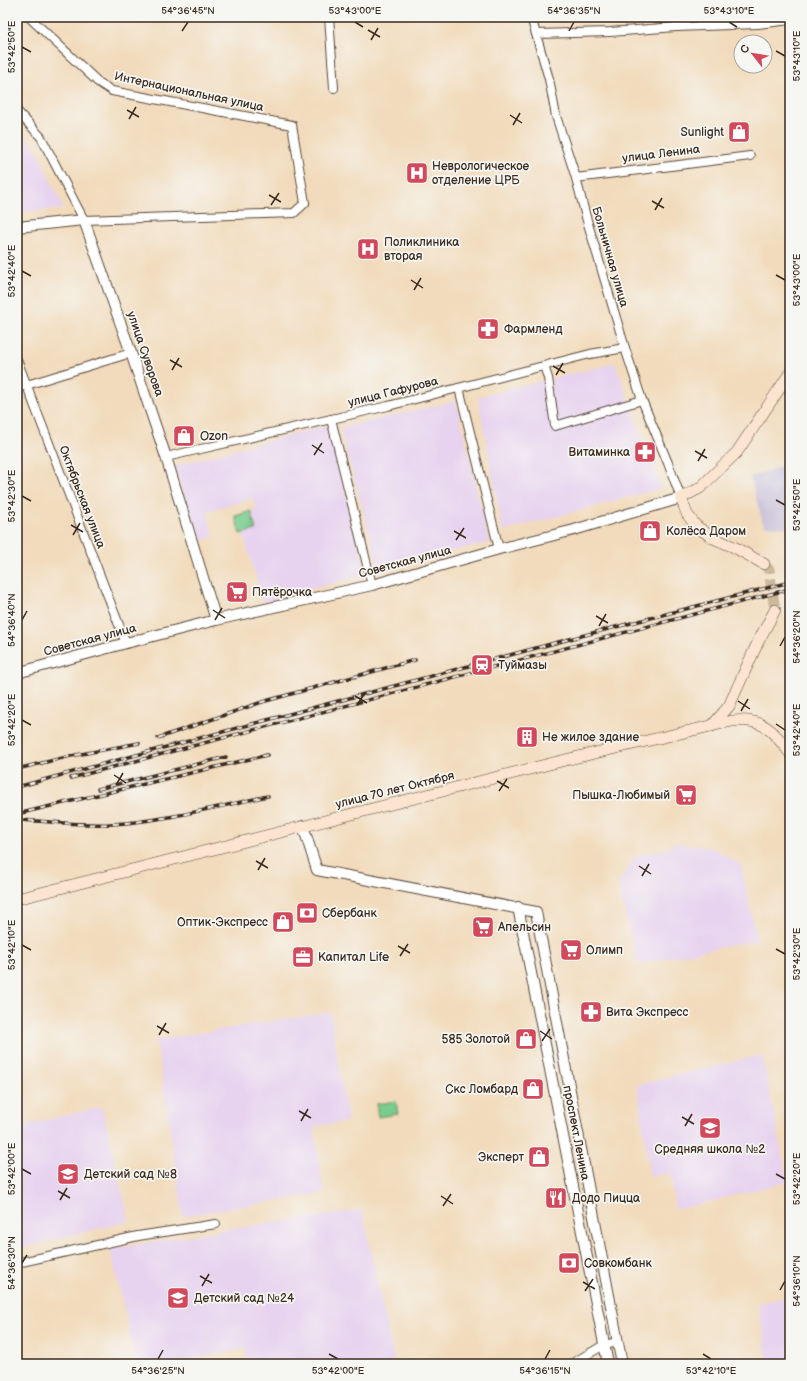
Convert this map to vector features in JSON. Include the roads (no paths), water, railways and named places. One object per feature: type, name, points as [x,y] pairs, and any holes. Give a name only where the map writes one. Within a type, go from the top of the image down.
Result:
[{"type":"main road","name":"Советская улица","points":[[681,498],[700,488],[737,452],[790,373]]},
{"type":"main road","points":[[681,498],[687,514],[696,526],[713,538],[734,547],[764,564]]},
{"type":"main road","points":[[712,726],[730,706],[758,642],[775,610]]},
{"type":"main road","name":"улица 70 лет Октября","points":[[17,899],[565,760],[732,722],[752,721],[766,726],[790,753]]},
{"type":"street","name":"Интернациональная улица","points":[[29,17],[98,82],[112,91],[292,125],[305,203],[294,214],[84,220]]},
{"type":"street","points":[[329,17],[334,88]]},
{"type":"street","name":"Больничная улица","points":[[532,17],[549,79],[556,116],[576,178],[625,348],[642,400],[681,498]]},
{"type":"street","points":[[537,34],[610,32],[676,27],[758,24],[790,20]]},
{"type":"street","name":"улица Суворова","points":[[17,111],[41,137],[84,220],[166,457],[216,620]]},
{"type":"street","name":"улица Ленина","points":[[576,178],[750,156]]},
{"type":"street","points":[[17,227],[84,220]]},
{"type":"street","name":"улица Гафурова","points":[[166,457],[459,388],[590,354],[625,348]]},
{"type":"street","points":[[17,388],[131,353]]},
{"type":"street","name":"Октябрьская улица","points":[[17,360],[126,643]]},
{"type":"street","points":[[544,366],[548,378],[555,426],[642,400]]},
{"type":"street","points":[[459,388],[499,549]]},
{"type":"street","points":[[331,419],[372,585]]},
{"type":"street","name":"Советская улица","points":[[17,673],[216,620],[372,585],[499,549],[574,530],[681,498]]},
{"type":"street","points":[[303,826],[318,870],[518,907]]},
{"type":"street","name":"проспект Ленина","points":[[608,1364],[518,907],[536,912],[622,1364]]},
{"type":"street","points":[[17,1263],[138,1236],[216,1224]]},
{"type":"street","points":[[571,1364],[604,1346],[618,1342]]},
{"type":"tunnel","points":[[764,564],[769,570],[775,610]]},
{"type":"railway","points":[[17,787],[581,636],[790,582]]},
{"type":"railway","points":[[71,778],[790,589]]},
{"type":"railway","points":[[158,738],[262,702],[415,660]]},
{"type":"railway","points":[[17,769],[71,756],[139,743]]},
{"type":"railway","points":[[17,814],[267,755]]},
{"type":"railway","points":[[98,789],[226,757]]},
{"type":"railway","points":[[17,820],[112,824],[151,820],[268,796]]},
{"type":"place","name":"Sunlight","points":[[739,132]]},
{"type":"place","name":"Неврологическое отделение ЦРБ","points":[[417,173]]},
{"type":"place","name":"Поликлиника вторая","points":[[368,249]]},
{"type":"place","name":"Фармленд","points":[[488,329]]},
{"type":"place","name":"Ozon","points":[[184,436]]},
{"type":"place","name":"Витаминка","points":[[645,452]]},
{"type":"place","name":"Колёса Даром","points":[[650,531]]},
{"type":"place","name":"Пятёрочка","points":[[237,592]]},
{"type":"place","name":"Туймазы","points":[[482,665]]},
{"type":"place","name":"Не жилое здание","points":[[527,737]]},
{"type":"place","name":"Пышка-Любимый","points":[[686,795]]},
{"type":"place","name":"Сбербанк","points":[[307,913]]},
{"type":"place","name":"Оптик-Экспресс","points":[[283,922]]},
{"type":"place","name":"Апельсин","points":[[483,927]]},
{"type":"place","name":"Олимп","points":[[571,950]]},
{"type":"place","name":"Капитал Life","points":[[303,957]]},
{"type":"place","name":"Вита Экспресс","points":[[591,1012]]},
{"type":"place","name":"585 Золотой","points":[[526,1039]]},
{"type":"place","name":"Скс Ломбард","points":[[533,1089]]},
{"type":"place","name":"Средняя школа №2","points":[[710,1128]]},
{"type":"place","name":"Эксперт","points":[[539,1157]]},
{"type":"place","name":"Детский сад №8","points":[[68,1174]]},
{"type":"place","name":"Додо Пицца","points":[[556,1198]]},
{"type":"place","name":"Совкомбанк","points":[[569,1263]]},
{"type":"place","name":"Детский сад №24","points":[[178,1298]]}]
